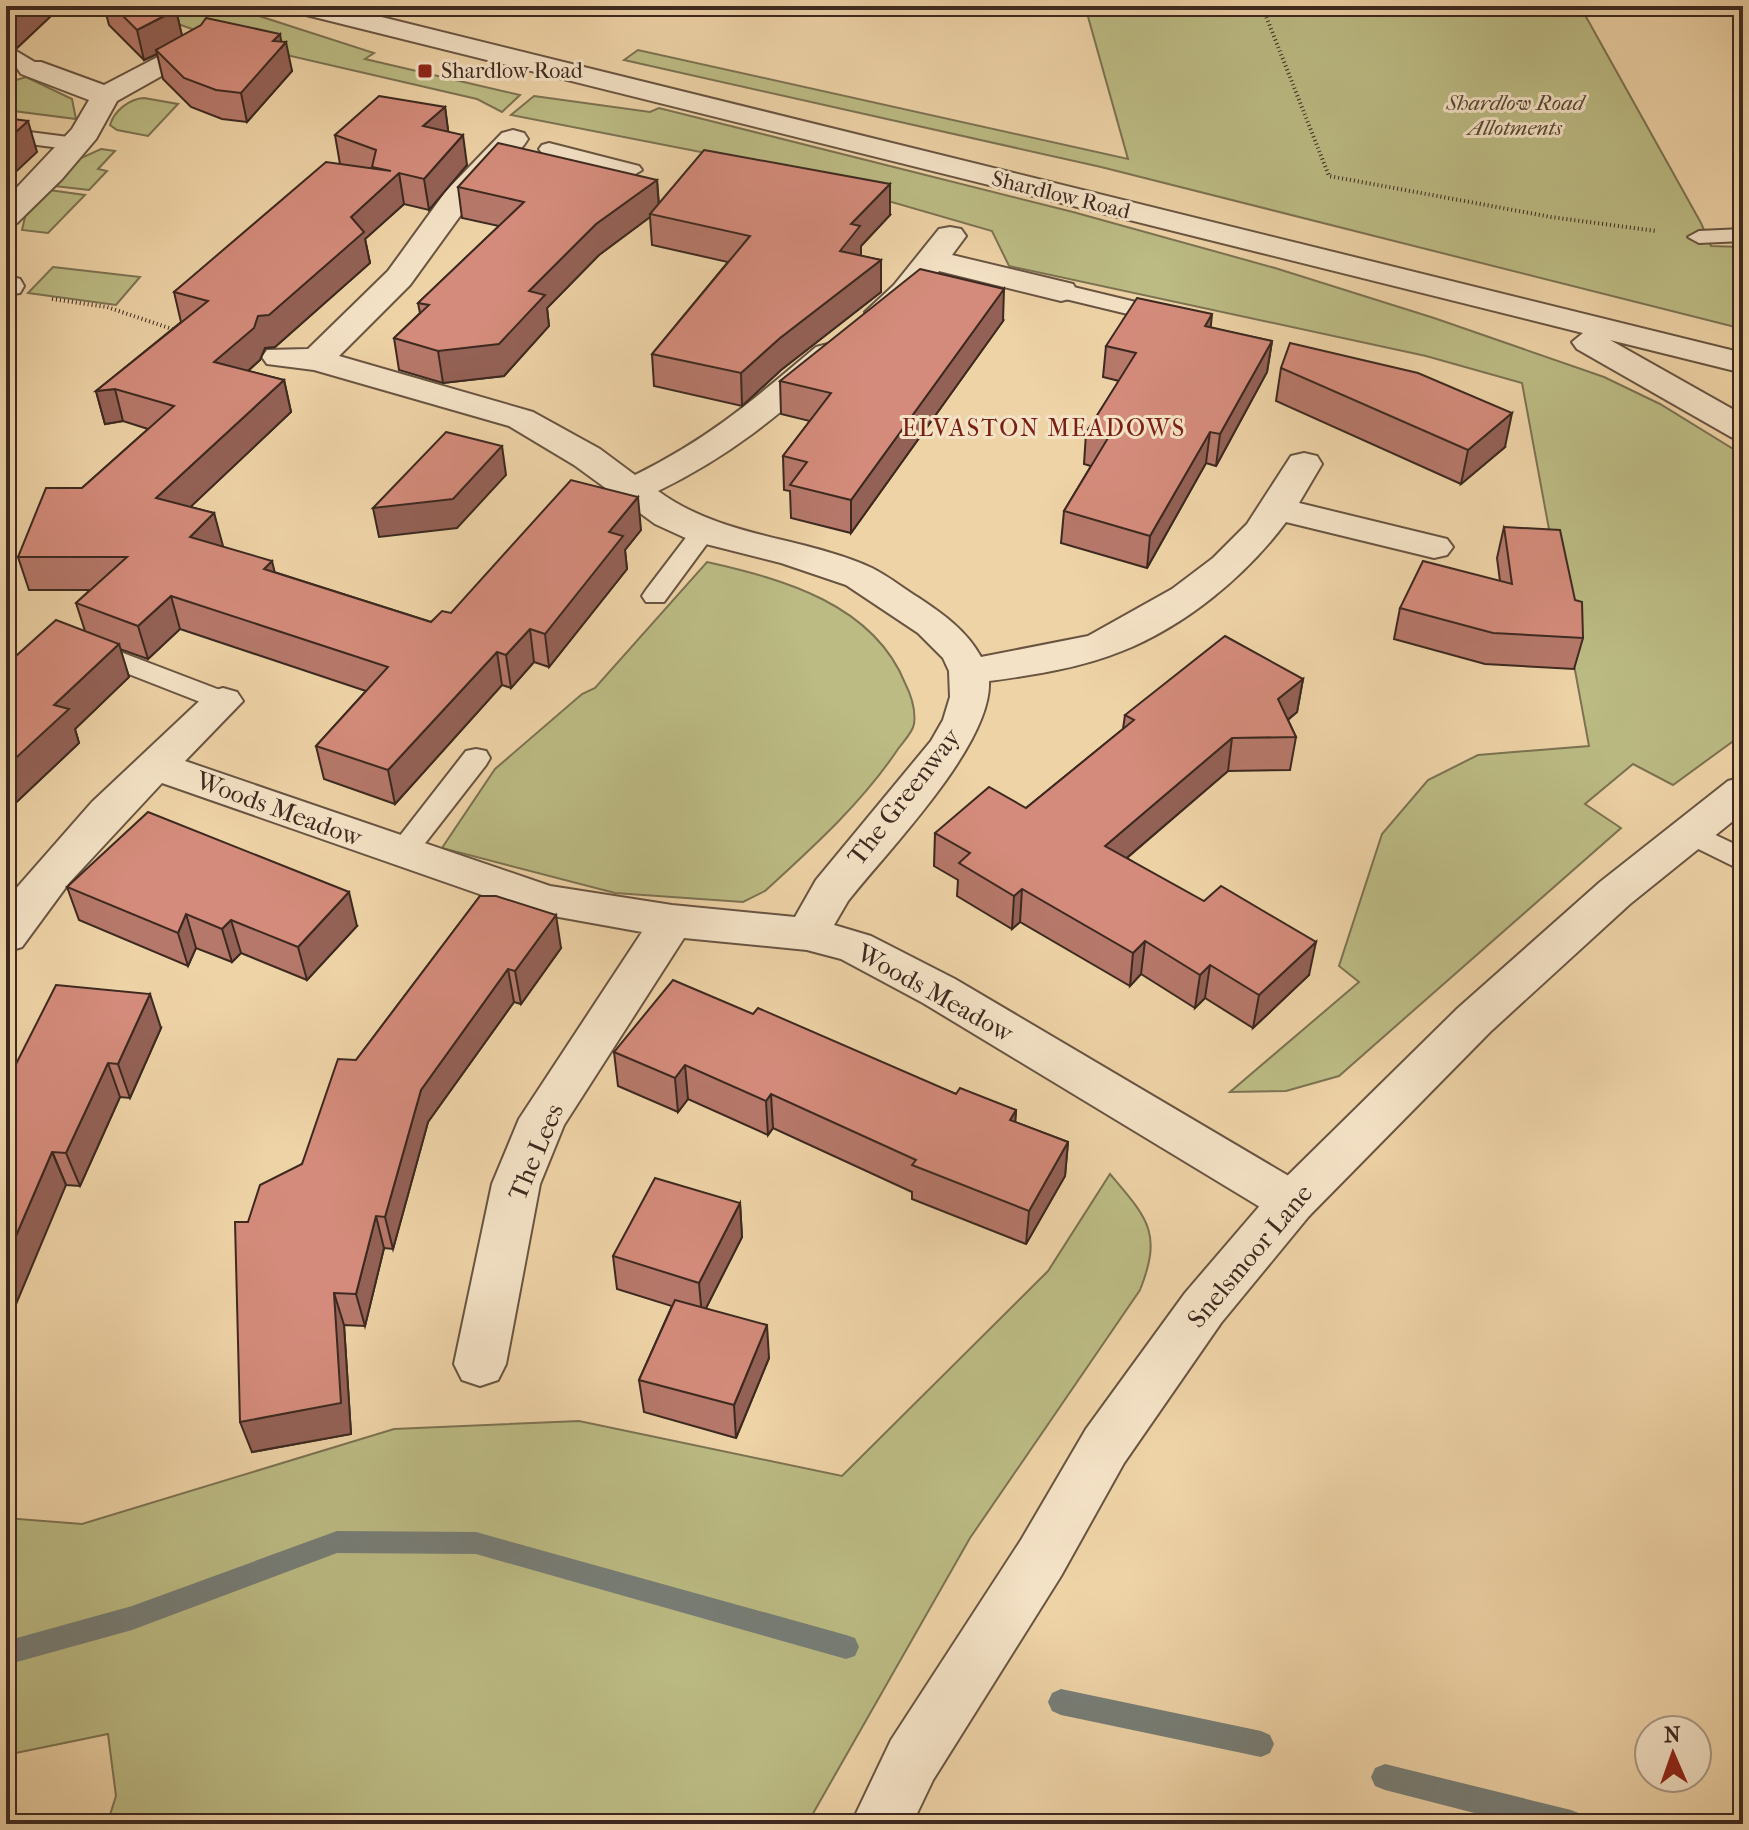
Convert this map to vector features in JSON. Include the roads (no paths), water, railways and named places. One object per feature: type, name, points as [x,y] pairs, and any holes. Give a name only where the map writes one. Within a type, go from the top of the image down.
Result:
[{"type":"street","name":"Shardlow Road","points":[[304,6],[1538,315],[1743,363]]},
{"type":"street","points":[[6,216],[76,144],[106,96],[196,45]]},
{"type":"street","points":[[31,68],[106,96]]},
{"type":"street","points":[[549,149],[500,135],[399,278],[297,358],[521,419],[587,457],[668,516],[703,532],[794,555],[859,577],[932,624],[959,652],[969,671],[1074,653],[1121,636],[1230,567],[1279,509],[1304,464]]},
{"type":"street","points":[[630,491],[699,457],[741,429],[795,379],[906,292],[942,248],[1061,291]]},
{"type":"street","name":"Shardlow Road","points":[[1538,315],[1743,430]]},
{"type":"street","points":[[1279,509],[1434,547]]},
{"type":"street","name":"The Greenway","points":[[807,934],[831,891],[947,749],[963,720],[970,697],[969,671]]},
{"type":"street","name":"Woods Meadow","points":[[6,936],[26,904],[69,851],[223,701]]},
{"type":"street","name":"Woods Meadow","points":[[156,766],[546,901],[672,921],[807,934],[855,947],[928,984],[1292,1202]]},
{"type":"street","name":"Snelsmoor Lane","points":[[881,1824],[912,1760],[1041,1558],[1105,1446],[1203,1308],[1292,1202],[1474,1020],[1688,832],[1743,791]]},
{"type":"street","name":"The Lees","points":[[480,1364],[516,1184],[543,1119],[672,921]]},
{"type":"lane","points":[[6,51],[31,68]]},
{"type":"lane","points":[[6,135],[76,144]]},
{"type":"lane","points":[[549,149],[632,170]]},
{"type":"lane","points":[[1699,237],[1743,235]]},
{"type":"lane","points":[[1061,291],[1136,309]]},
{"type":"lane","points":[[655,596],[703,532]]},
{"type":"lane","name":"Woods Meadow","points":[[76,644],[223,701]]},
{"type":"lane","points":[[402,853],[476,758]]},
{"type":"lane","points":[[1688,832],[1743,861]]},
{"type":"waterway","points":[[6,1653],[132,1618],[337,1542],[476,1543],[846,1647]]},
{"type":"waterway","points":[[1061,1702],[1261,1744]]},
{"type":"waterway","points":[[1385,1777],[1571,1824]]},
{"type":"place","name":"Shardlow Road","points":[[425,71]]},
{"type":"district","name":"ELVASTON MEADOWS","points":[[1044,428]]},
{"type":"park label","name":"Shardlow Road Allotments","points":[[1515,116]]}]
